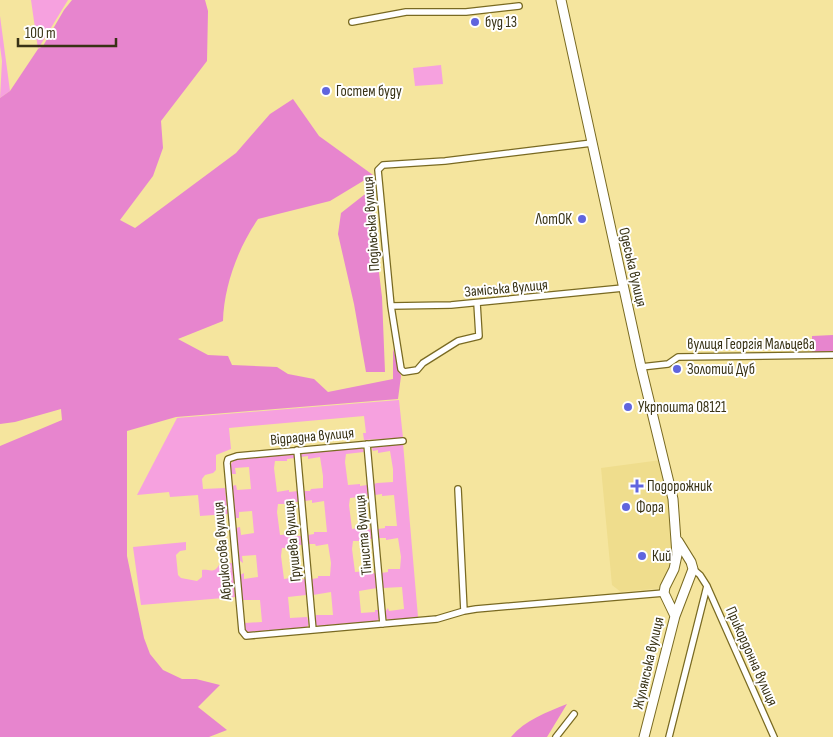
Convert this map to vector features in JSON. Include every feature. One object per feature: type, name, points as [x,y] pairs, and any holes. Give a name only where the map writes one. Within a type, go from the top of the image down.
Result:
[{"type":"street","name":"Одеська вулиця","points":[[561,0],[623,288],[669,479],[676,539]]},
{"type":"street","points":[[352,22],[406,12],[466,12],[519,6]]},
{"type":"street","name":"Подільська вулиця","points":[[477,303],[479,336],[458,341],[423,363],[417,370],[404,372],[400,369],[391,306],[378,170],[383,165],[445,161],[592,143]]},
{"type":"street","name":"Заміська вулиця","points":[[391,306],[477,303],[623,288]]},
{"type":"street","name":"вулиця Георгія Мальцева","points":[[641,367],[668,364],[678,357],[833,356]]},
{"type":"street","name":"Відрадна вулиця","points":[[227,463],[228,459],[237,456],[403,441]]},
{"type":"street","name":"Тіниста вулиця","points":[[367,444],[383,624]]},
{"type":"street","name":"Грушева вулиця","points":[[297,450],[313,630]]},
{"type":"street","name":"Абрикосова вулиця","points":[[227,463],[242,631],[246,636],[313,630]]},
{"type":"street","points":[[458,489],[464,610]]},
{"type":"street","points":[[665,596],[676,561],[676,539]]},
{"type":"street","points":[[675,616],[693,569],[689,558],[676,539]]},
{"type":"street","points":[[676,561],[682,558],[689,558]]},
{"type":"street","name":"Прикордонна вулиця","points":[[693,569],[700,574],[707,586],[774,737]]},
{"type":"street","name":"Прикордонна вулиця","points":[[669,737],[707,586]]},
{"type":"street","points":[[313,630],[437,619],[464,610],[665,596],[672,601],[681,598]]},
{"type":"street","name":"Жулянська вулиця","points":[[644,737],[675,616],[665,596]]},
{"type":"street","points":[[556,737],[574,714]]},
{"type":"shaded area","points":[[31,0],[68,0],[38,49]]},
{"type":"shaded area","points":[[72,0],[205,0],[208,11],[207,61],[161,121],[163,148],[153,176],[120,220],[135,228],[236,153],[270,114],[293,99],[319,136],[373,175],[330,201],[258,219],[244,242],[233,268],[226,294],[223,321],[178,339],[208,355],[228,356],[232,365],[277,367],[288,374],[314,379],[328,392],[393,379],[393,349],[401,376],[398,399],[176,417],[127,431],[127,556],[144,638],[150,654],[163,670],[182,679],[196,679],[220,685],[198,707],[227,730],[209,737],[0,737],[0,446],[62,420],[61,409],[15,422],[0,424],[0,98],[10,91],[38,49],[43,46]]},
{"type":"shaded area","points":[[0,16],[10,91],[0,98],[2,61]]},
{"type":"shaded area","points":[[441,65],[443,84],[415,86],[413,68]]},
{"type":"shaded area","points":[[369,191],[382,297],[385,372],[366,372],[354,304],[338,234],[341,213]]},
{"type":"shaded area","points":[[833,335],[833,352],[812,352],[812,336]]},
{"type":"shaded area","points":[[399,400],[403,438],[364,440],[363,433],[366,433],[364,416],[229,428],[231,449],[216,455],[216,470],[205,475],[202,479],[203,489],[225,488],[228,514],[200,516],[198,495],[170,497],[169,492],[137,495],[177,418]]},
{"type":"shaded area","points":[[403,443],[418,617],[389,620],[386,618],[385,612],[388,608],[389,611],[404,609],[402,587],[383,588],[381,573],[388,572],[388,569],[400,569],[401,557],[398,538],[386,540],[386,538],[379,538],[378,529],[385,528],[385,526],[397,526],[394,495],[375,495],[374,484],[393,482],[393,469],[390,451],[378,453],[378,450],[373,451],[372,448]]},
{"type":"shaded area","points":[[362,447],[364,452],[346,454],[345,462],[348,485],[367,485],[368,496],[350,498],[349,505],[352,529],[364,527],[364,530],[371,529],[372,539],[353,541],[352,549],[355,572],[367,571],[368,574],[375,573],[377,588],[359,591],[361,613],[378,610],[379,618],[377,621],[318,626],[315,624],[316,615],[333,615],[331,592],[313,595],[312,579],[318,578],[318,576],[330,576],[331,563],[328,544],[316,546],[315,544],[309,544],[308,535],[314,534],[314,532],[327,532],[324,501],[312,503],[312,500],[305,501],[304,491],[323,488],[323,476],[320,457],[308,459],[308,456],[301,457],[301,455],[303,453]]},
{"type":"shaded area","points":[[291,454],[295,458],[287,459],[287,461],[275,461],[277,492],[298,491],[299,502],[278,504],[277,512],[280,535],[292,534],[293,536],[301,536],[302,545],[294,545],[294,548],[282,548],[281,556],[284,579],[296,577],[297,580],[305,579],[306,595],[288,597],[290,618],[307,617],[309,624],[307,627],[249,632],[245,630],[245,623],[262,622],[260,600],[242,600],[240,575],[244,573],[244,579],[258,577],[256,555],[242,556],[243,563],[239,560],[236,528],[240,527],[241,535],[254,533],[252,511],[239,512],[239,518],[235,518],[232,486],[236,485],[237,490],[251,489],[249,467],[235,468],[236,474],[231,474],[231,464],[235,459]]},
{"type":"shaded area","points":[[661,460],[669,497],[674,560],[663,588],[621,592],[612,585],[601,468]]},
{"type":"shaded area","points":[[186,542],[186,550],[180,551],[176,555],[178,575],[181,578],[197,581],[202,577],[202,570],[213,570],[219,565],[232,563],[235,597],[141,605],[133,547]]},
{"type":"shaded area","points":[[567,704],[547,737],[511,737],[530,721]]},
{"type":"place","name":"буд 13","points":[[475,22]]},
{"type":"place","name":"Гостем буду","points":[[326,91]]},
{"type":"place","name":"ЛотОК","points":[[582,219]]},
{"type":"place","name":"Золотий Дуб","points":[[677,369]]},
{"type":"place","name":"Укрпошта 08121","points":[[628,407]]},
{"type":"place","name":"Подорожник","points":[[637,486]]},
{"type":"place","name":"Фора","points":[[626,507]]},
{"type":"place","name":"Кий","points":[[642,556]]}]
